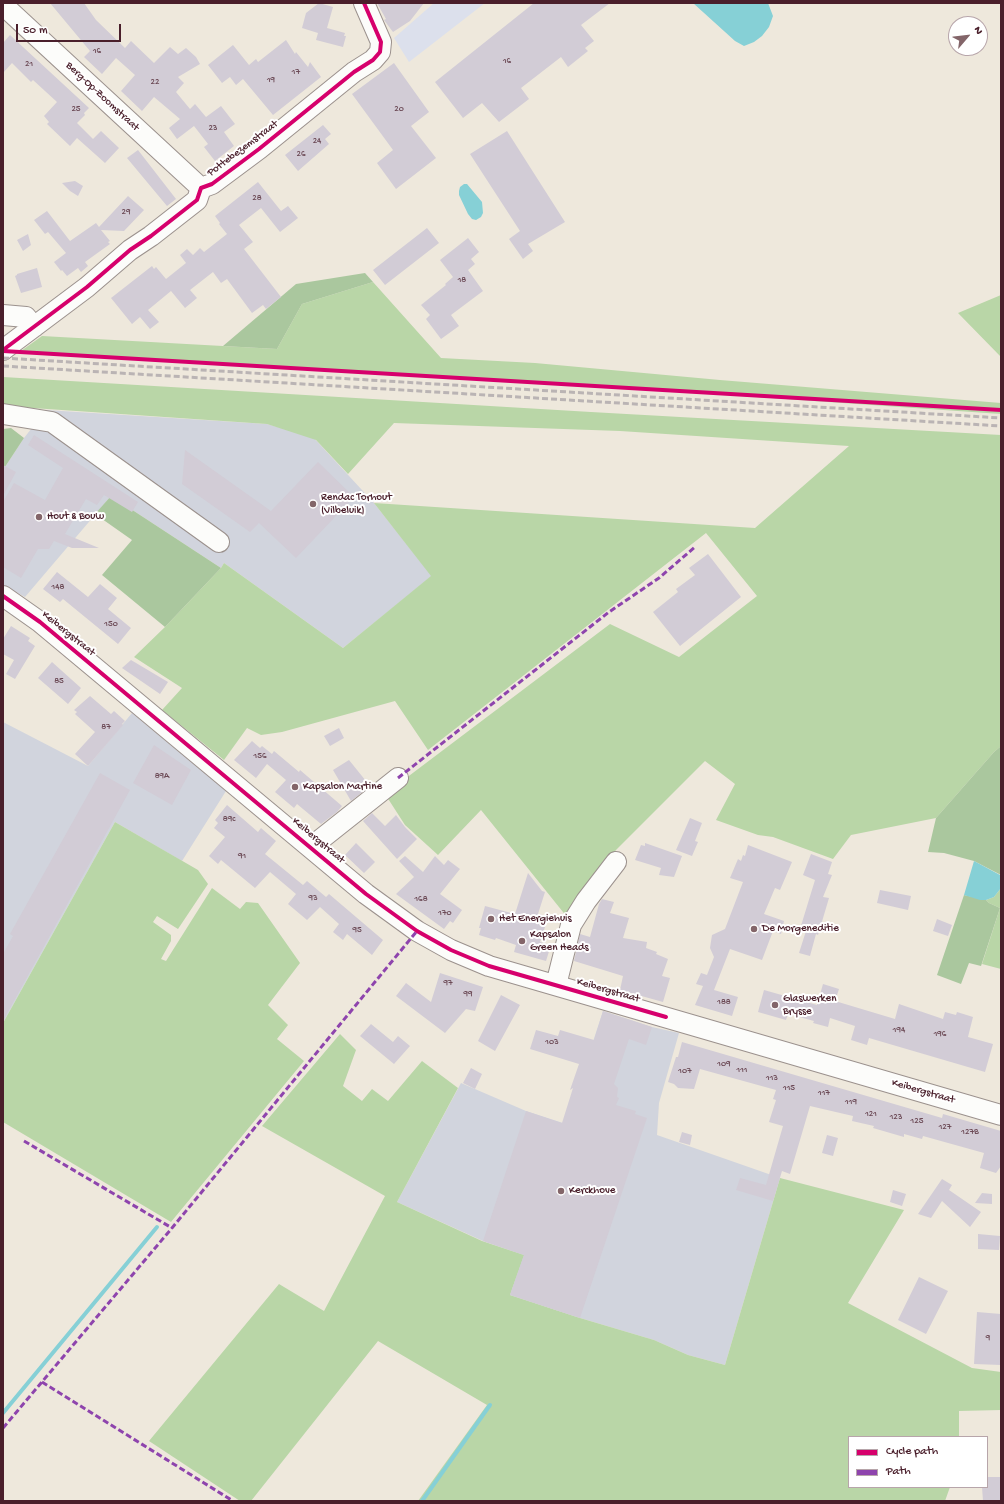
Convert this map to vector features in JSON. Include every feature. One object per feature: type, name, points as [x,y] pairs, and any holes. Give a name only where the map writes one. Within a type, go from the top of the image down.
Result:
[{"type":"street","name":"Pottebezemstraat","points":[[5,348],[87,287],[130,250],[198,200],[201,188],[212,184],[253,154],[377,56],[380,52],[381,42],[364,3]]},
{"type":"street","name":"Berg-Op-Zoomstraat","points":[[3,5],[201,188]]},
{"type":"street","points":[[3,315],[26,318],[34,327]]},
{"type":"street","points":[[3,414],[52,422],[219,542]]},
{"type":"street","name":"Keibergstraat","points":[[3,596],[40,622],[366,894],[417,931],[452,950],[489,966],[1001,1115]]},
{"type":"street","points":[[311,847],[398,778]]},
{"type":"street","points":[[556,985],[572,925],[586,901],[616,862]]},
{"type":"shaded area","points":[[434,3],[485,3],[409,62],[394,38]]},
{"type":"shaded area","points":[[46,410],[267,424],[313,437],[374,503],[432,576],[343,648],[224,563],[221,568],[111,496],[25,597],[3,585],[3,470],[24,438]]},
{"type":"shaded area","points":[[132,713],[226,791],[182,861],[115,822],[3,1023],[3,722],[88,766]]},
{"type":"shaded area","points":[[603,1011],[652,1027],[679,1033],[659,1103],[657,1135],[780,1178],[725,1365],[688,1355],[654,1340],[510,1295],[523,1255],[483,1241],[397,1202],[461,1083],[526,1111],[566,1124]]},
{"type":"green space","points":[[365,273],[373,282],[302,304],[277,349],[223,346],[296,284]]},
{"type":"green space","points":[[373,282],[441,358],[535,363],[1001,403],[1001,414],[655,390],[21,351],[42,336],[277,349],[302,304]]},
{"type":"green space","points":[[1001,295],[1001,357],[958,313]]},
{"type":"green space","points":[[3,377],[1001,435],[1001,746],[936,818],[851,835],[833,859],[773,837],[758,835],[716,820],[735,784],[705,761],[616,850],[567,917],[481,810],[438,855],[405,825],[385,794],[610,624],[679,657],[757,596],[706,533],[428,750],[395,701],[282,732],[261,735],[247,728],[224,760],[162,710],[182,688],[134,657],[165,627],[224,563],[343,648],[431,576],[374,503],[755,528],[849,446],[620,431],[394,423],[348,474],[316,440],[267,424],[3,406]]},
{"type":"green space","points":[[11,428],[24,438],[3,470],[3,429]]},
{"type":"green space","points":[[111,496],[221,568],[165,627],[102,575],[132,540],[95,514]]},
{"type":"green space","points":[[1001,746],[1001,875],[974,861],[944,853],[928,852],[936,818]]},
{"type":"green space","points":[[115,822],[198,870],[208,884],[178,929],[157,916],[153,922],[171,935],[171,941],[161,959],[166,961],[212,888],[240,909],[246,902],[258,903],[300,963],[268,1005],[288,1025],[277,1039],[304,1061],[171,1222],[3,1122],[3,1023]]},
{"type":"green space","points":[[1001,888],[1001,969],[982,964],[1000,908],[986,900],[994,897]]},
{"type":"green space","points":[[964,895],[986,900],[1000,908],[981,966],[969,963],[961,984],[937,975]]},
{"type":"green space","points":[[340,1034],[356,1050],[343,1086],[362,1101],[372,1089],[388,1101],[422,1061],[458,1088],[397,1202],[482,1241],[524,1255],[510,1295],[654,1340],[688,1355],[725,1365],[780,1178],[904,1210],[848,1303],[972,1368],[1001,1372],[1001,1410],[959,1411],[959,1436],[848,1436],[848,1488],[950,1488],[945,1501],[418,1501],[487,1405],[378,1341],[251,1501],[240,1501],[149,1441],[279,1284],[324,1311],[385,1196],[262,1126]]},
{"type":"water","points":[[693,3],[768,3],[773,16],[769,27],[762,36],[754,42],[744,46],[735,41]]},
{"type":"water","points":[[467,184],[482,202],[483,213],[481,217],[476,220],[472,219],[468,214],[459,195],[460,187]]},
{"type":"water","points":[[974,861],[1000,875],[1001,888],[994,897],[986,900],[980,900],[964,895]]},
{"type":"building","points":[[50,3],[84,3],[96,20],[125,48],[131,41],[154,63],[170,47],[178,54],[186,48],[196,57],[200,64],[178,77],[184,83],[176,92],[190,109],[195,104],[206,117],[221,106],[235,124],[224,132],[234,146],[215,161],[204,147],[208,144],[194,126],[177,139],[169,128],[180,119],[154,97],[142,111],[121,91],[135,75],[116,58],[102,74],[84,57],[90,51]]},
{"type":"building","points":[[319,3],[333,7],[327,28],[345,33],[344,36],[346,36],[343,47],[316,40],[318,33],[302,28],[306,13]]},
{"type":"building","points":[[377,3],[424,3],[410,21],[393,32],[384,20],[386,19]]},
{"type":"building","points":[[534,3],[610,3],[581,25],[594,41],[585,48],[588,51],[568,67],[561,57],[521,88],[529,99],[499,122],[482,103],[463,118],[435,82]]},
{"type":"building","points":[[10,35],[89,108],[84,113],[85,115],[77,123],[93,139],[101,131],[119,148],[105,163],[77,138],[70,146],[47,124],[49,122],[44,116],[57,102],[33,80],[31,82],[12,63],[3,73],[3,43]]},
{"type":"building","points":[[286,40],[295,54],[296,52],[308,67],[310,62],[321,77],[273,115],[243,79],[236,85],[230,77],[222,83],[208,65],[233,45],[249,65],[256,59],[258,62]]},
{"type":"building","points":[[394,63],[429,112],[411,126],[436,158],[396,189],[377,163],[393,150],[352,94]]},
{"type":"building","points":[[323,125],[331,134],[325,139],[329,144],[298,171],[285,155]]},
{"type":"building","points":[[507,131],[565,222],[528,244],[533,251],[523,259],[509,239],[520,231],[470,154]]},
{"type":"building","points":[[138,150],[176,199],[167,206],[127,158]]},
{"type":"building","points":[[75,181],[83,186],[78,196],[62,183]]},
{"type":"building","points":[[258,182],[281,211],[288,206],[298,218],[280,232],[261,208],[239,225],[253,242],[244,249],[281,297],[266,309],[263,305],[252,313],[227,279],[221,283],[213,272],[190,290],[197,298],[185,308],[171,291],[148,310],[159,322],[150,329],[140,317],[132,324],[111,298],[152,266],[154,269],[156,267],[166,279],[186,263],[180,255],[187,249],[193,255],[200,248],[204,252],[227,234],[215,216]]},
{"type":"building","points":[[128,196],[144,210],[124,231],[101,230],[110,241],[108,242],[110,244],[85,262],[88,266],[81,272],[78,268],[67,276],[54,262],[66,253],[48,232],[45,234],[34,220],[47,211],[70,241],[96,223],[99,227]]},
{"type":"building","points":[[427,228],[439,243],[385,285],[373,270]]},
{"type":"building","points":[[28,234],[31,245],[23,251],[17,240]]},
{"type":"building","points":[[468,238],[479,252],[471,259],[475,264],[468,270],[483,291],[451,315],[459,326],[441,339],[426,319],[430,315],[421,305],[446,285],[445,284],[453,277],[440,260]]},
{"type":"building","points":[[37,268],[42,287],[21,293],[15,276]]},
{"type":"building","name":"Hout & Bouw","points":[[34,435],[138,502],[132,512],[104,495],[97,505],[86,499],[65,534],[99,548],[72,548],[54,541],[49,549],[38,549],[21,578],[3,567],[3,502],[14,483],[45,500],[63,468],[28,445]]},
{"type":"building","name":"Rendac Torhout (Vilbeluik)","points":[[185,450],[271,511],[318,462],[354,497],[296,558],[259,523],[250,532],[182,484]]},
{"type":"building","points":[[3,465],[16,472],[3,496]]},
{"type":"building","points":[[708,554],[741,597],[680,646],[653,612],[678,592],[676,589],[695,575],[689,568]]},
{"type":"building","points":[[57,572],[88,597],[100,584],[117,598],[108,609],[131,628],[118,644],[63,599],[60,602],[43,589]]},
{"type":"building","points":[[11,626],[30,638],[28,641],[35,646],[15,679],[6,674],[14,660],[3,654],[3,639]]},
{"type":"building","points":[[131,660],[168,682],[160,694],[122,668]]},
{"type":"building","points":[[52,662],[81,688],[68,704],[38,678]]},
{"type":"building","points":[[90,696],[111,714],[114,711],[125,721],[88,766],[75,754],[95,732],[75,714],[77,712],[74,710]]},
{"type":"building","points":[[339,728],[344,738],[330,746],[324,736]]},
{"type":"building","points":[[252,741],[260,748],[262,746],[272,754],[274,751],[299,772],[300,770],[342,806],[337,812],[321,824],[297,804],[294,808],[275,792],[286,780],[267,764],[256,778],[234,760]]},
{"type":"building","points":[[154,745],[191,770],[172,805],[133,783]]},
{"type":"building","points":[[349,760],[370,786],[351,801],[333,770]]},
{"type":"building","points":[[100,773],[130,790],[3,1021],[3,954],[13,936],[10,934]]},
{"type":"building","points":[[227,805],[258,832],[261,828],[276,841],[265,854],[303,885],[307,881],[326,897],[329,894],[383,940],[372,955],[347,934],[343,940],[333,932],[339,924],[320,907],[307,920],[288,904],[296,894],[270,872],[255,888],[221,860],[218,864],[209,856],[225,837],[214,828],[218,823],[215,820]]},
{"type":"building","points":[[372,813],[385,826],[396,815],[417,839],[397,859],[363,821]]},
{"type":"building","points":[[690,818],[702,823],[695,841],[698,842],[692,856],[676,850]]},
{"type":"building","points":[[356,843],[375,862],[364,873],[345,855]]},
{"type":"building","points":[[645,843],[682,856],[674,877],[659,875],[661,868],[635,860],[641,845],[645,846]]},
{"type":"building","name":"De Morgeneditie","points":[[748,845],[792,862],[780,890],[775,888],[764,914],[784,921],[781,934],[773,931],[762,960],[730,949],[714,990],[738,997],[732,1016],[695,1005],[703,986],[696,984],[701,973],[707,975],[714,957],[710,948],[712,935],[725,929],[743,882],[730,878],[738,859],[741,861],[743,855],[745,856]]},
{"type":"building","points":[[811,854],[832,862],[828,874],[832,875],[823,897],[829,898],[810,956],[799,953],[806,931],[800,929],[815,880],[803,875]]},
{"type":"building","points":[[405,856],[423,872],[435,856],[444,865],[448,860],[460,869],[440,894],[462,910],[453,923],[450,921],[444,929],[396,894],[414,877],[399,861]]},
{"type":"building","points":[[528,873],[542,891],[545,892],[538,914],[543,915],[541,920],[547,921],[540,942],[551,945],[546,961],[514,952],[516,945],[496,938],[495,940],[479,935],[481,928],[479,928],[485,906],[515,914]]},
{"type":"building","points":[[880,890],[911,896],[908,910],[877,903]]},
{"type":"building","points":[[602,899],[614,902],[610,913],[629,918],[623,938],[647,942],[646,948],[657,952],[656,954],[668,959],[662,976],[670,978],[663,1002],[620,990],[623,976],[574,961],[580,934],[590,937],[599,904]]},
{"type":"building","points":[[937,919],[952,925],[948,936],[933,931]]},
{"type":"building","points":[[440,973],[483,987],[475,1011],[466,1009],[445,1033],[396,996],[406,983],[431,1002]]},
{"type":"building","points":[[823,984],[839,989],[835,1001],[895,1019],[899,1004],[943,1019],[945,1012],[956,1015],[957,1012],[973,1017],[968,1037],[993,1044],[985,1072],[869,1038],[867,1045],[851,1040],[855,1026],[830,1018],[828,1027],[813,1023],[814,1021],[788,1014],[786,1020],[758,1012],[764,990],[817,1005]]},
{"type":"building","points":[[501,995],[520,1005],[495,1051],[478,1041]]},
{"type":"building","name":"Kerckhove","points":[[603,1011],[652,1027],[646,1045],[629,1039],[614,1084],[618,1088],[617,1097],[619,1098],[616,1105],[636,1111],[635,1114],[647,1118],[580,1318],[510,1295],[524,1255],[483,1241],[526,1111],[562,1123],[573,1088],[570,1090],[579,1064],[530,1049],[536,1030],[558,1036],[560,1030],[594,1040]]},
{"type":"building","points":[[371,1024],[393,1042],[398,1036],[410,1046],[394,1064],[360,1036]]},
{"type":"building","points":[[682,1042],[942,1118],[943,1114],[1001,1131],[1001,1166],[996,1173],[980,1168],[984,1153],[923,1136],[922,1139],[904,1134],[904,1137],[873,1128],[874,1126],[852,1121],[853,1116],[810,1106],[790,1174],[782,1171],[773,1201],[736,1190],[740,1178],[766,1185],[783,1126],[769,1122],[776,1100],[773,1099],[776,1090],[700,1069],[694,1089],[678,1088],[674,1084],[668,1082]]},
{"type":"building","points":[[471,1068],[482,1074],[475,1089],[463,1083]]},
{"type":"building","points":[[682,1132],[692,1135],[690,1145],[679,1142]]},
{"type":"building","points":[[827,1135],[838,1138],[833,1156],[822,1153]]},
{"type":"building","points":[[942,1179],[952,1185],[949,1190],[981,1212],[970,1227],[942,1201],[931,1218],[918,1214]]},
{"type":"building","points":[[893,1190],[906,1194],[902,1206],[890,1202]]},
{"type":"building","points":[[982,1193],[992,1194],[992,1204],[975,1203]]},
{"type":"building","points":[[978,1234],[1000,1236],[999,1250],[978,1249]]},
{"type":"building","points":[[919,1277],[948,1291],[926,1334],[898,1320]]},
{"type":"building","points":[[977,1312],[1001,1314],[1001,1365],[974,1364]]},
{"type":"building","points":[[988,1477],[1001,1477],[1001,1501],[983,1501],[982,1488],[988,1488]]},
{"type":"waterway","points":[[3,1413],[157,1227]]},
{"type":"waterway","points":[[422,1501],[490,1405]]},
{"type":"railway","points":[[3,358],[1001,418]]},
{"type":"railway","points":[[3,366],[1001,426]]},
{"type":"marked path","points":[[398,778],[609,612],[659,578],[695,547]]},
{"type":"marked path","points":[[3,1428],[172,1228],[417,931]]},
{"type":"marked path","points":[[24,1141],[172,1228]]},
{"type":"marked path","points":[[42,1382],[233,1501]]},
{"type":"cycle path","points":[[3,350],[87,287],[130,250],[151,236],[197,200],[201,188],[212,184],[259,149],[354,72],[373,60],[380,52],[381,42],[364,3]]},
{"type":"cycle path","points":[[3,351],[1001,410]]},
{"type":"cycle path","points":[[3,596],[40,622],[366,894],[417,931],[451,950],[489,966],[666,1017]]},
{"type":"place","name":"Rendac Torhout (Vilbeluik)","points":[[313,504]]},
{"type":"place","name":"Hout & Bouw","points":[[39,517]]},
{"type":"place","name":"Kapsalon Martine","points":[[295,787]]},
{"type":"place","name":"Het Energiehuis","points":[[491,919]]},
{"type":"place","name":"De Morgeneditie","points":[[754,929]]},
{"type":"place","name":"Kapsalon Green Heads","points":[[522,941]]},
{"type":"place","name":"Glaswerken Brysse","points":[[775,1005]]},
{"type":"place","name":"Kerckhove","points":[[561,1191]]}]
